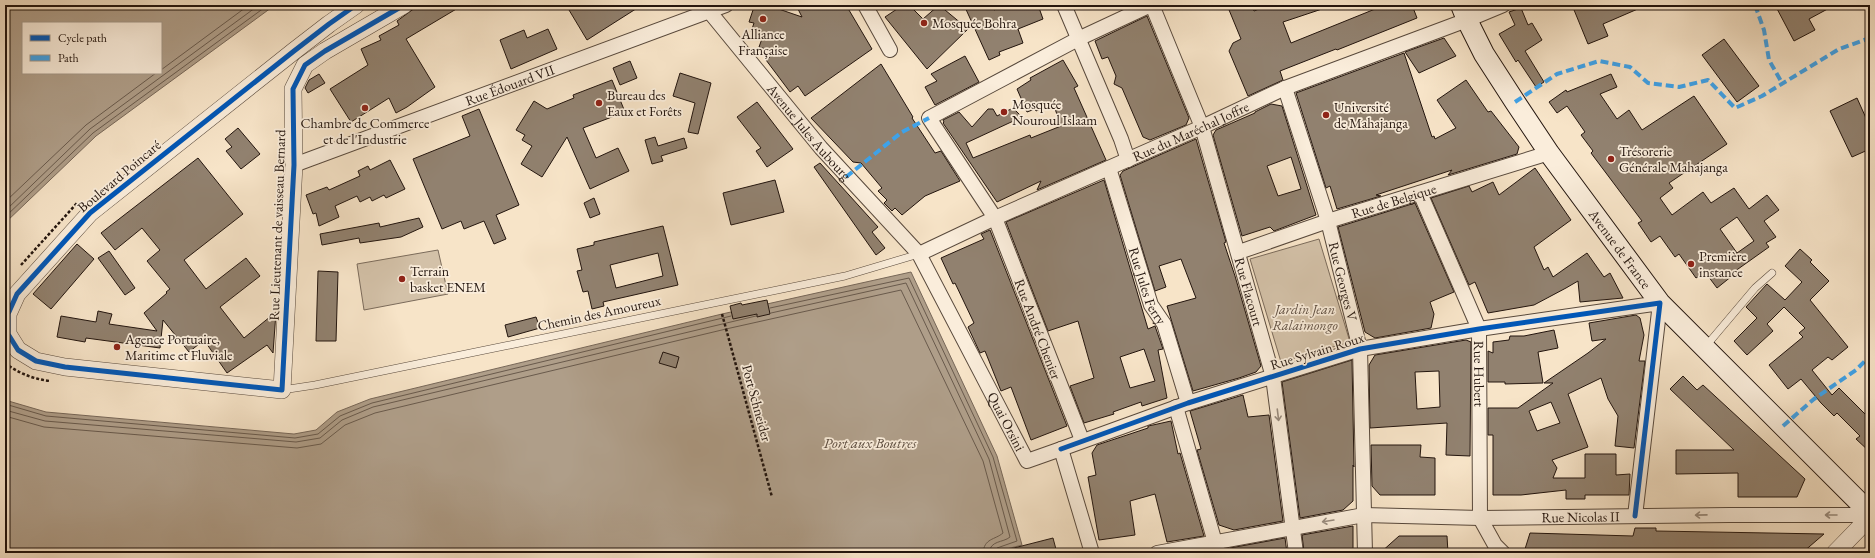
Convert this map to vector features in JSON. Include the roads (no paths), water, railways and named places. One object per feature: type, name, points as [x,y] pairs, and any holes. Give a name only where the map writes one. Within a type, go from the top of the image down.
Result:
[{"type":"main road","name":"Avenue de France","points":[[1464,13],[1484,54],[1549,153],[1660,303],[1870,515]]},
{"type":"street","name":"Boulevard Poincaré","points":[[282,390],[65,368],[36,361],[18,350],[8,334],[8,314],[18,294],[90,213],[294,51],[356,5]]},
{"type":"street","points":[[294,51],[305,65],[324,51],[404,5]]},
{"type":"street","name":"Rue Édouard VII","points":[[294,166],[707,8],[726,5]]},
{"type":"street","points":[[865,5],[890,50]]},
{"type":"street","points":[[1064,5],[1121,139],[1128,160]]},
{"type":"street","points":[[1078,39],[1152,5]]},
{"type":"street","name":"Rue Flacourt","points":[[1152,5],[1202,127],[1239,252],[1273,377],[1296,553]]},
{"type":"street","name":"Rue du Maréchal Joffre","points":[[919,254],[995,218],[1202,127],[1285,88],[1464,13],[1503,5]]},
{"type":"street","name":"Avenue Jules Aubourg","points":[[707,8],[821,148],[919,254]]},
{"type":"street","name":"Rue André Chenier","points":[[1078,39],[929,118],[995,218],[1082,440]]},
{"type":"street","name":"Rue Lieutenant de vaisseau Bernard","points":[[282,390],[294,166],[293,89],[305,65]]},
{"type":"street","name":"Rue Georges V","points":[[1285,88],[1328,221],[1360,349],[1364,553]]},
{"type":"street","name":"Rue de Belgique","points":[[1239,252],[1328,221],[1549,153]]},
{"type":"street","name":"Rue Jules Ferry","points":[[1109,168],[1151,305],[1164,324],[1216,548]]},
{"type":"street","name":"Rue Hubert","points":[[1420,193],[1479,329],[1480,518]]},
{"type":"street","name":"Quai Orsini","points":[[919,254],[1027,461],[1061,449]]},
{"type":"street","points":[[1635,516],[1660,303]]},
{"type":"street","name":"Rue Sylvain Roux","points":[[1061,449],[1082,440],[1182,405],[1360,349],[1479,329],[1660,303]]},
{"type":"street","points":[[1061,449],[1092,553]]},
{"type":"street","name":"Rue Nicolas II","points":[[1157,553],[1216,548],[1292,527],[1364,515],[1480,518],[1870,515]]},
{"type":"street","points":[[1835,553],[1870,515]]},
{"type":"street","points":[[1480,518],[1495,545],[1503,553]]},
{"type":"lane","name":"Chemin des Amoureux","points":[[282,390],[315,385],[845,276],[919,254]]},
{"type":"lane","points":[[1704,348],[1755,288],[1772,273]]},
{"type":"water","points":[[5,5],[275,5],[96,136],[5,223]]},
{"type":"water","name":"Port aux Boutres","points":[[911,272],[997,456],[1022,545],[991,553],[5,553],[5,400],[46,412],[294,434],[316,430],[337,412],[370,399],[722,314]]},
{"type":"place","name":"Alliance Française","points":[[763,19]]},
{"type":"place","name":"Mosquée Bohra","points":[[924,23]]},
{"type":"place","name":"Bureau des Eaux et Forêts","points":[[599,103]]},
{"type":"place","name":"Chambre de Commerce et de l'Industrie","points":[[365,108]]},
{"type":"place","name":"Mosquée Nouroul Islaam","points":[[1004,112]]},
{"type":"place","name":"Université de Mahajanga","points":[[1326,115]]},
{"type":"place","name":"Trésorerie Générale Mahajanga","points":[[1611,159]]},
{"type":"place","name":"Première instance","points":[[1691,264]]},
{"type":"place","name":"Terrain basket ENEM","points":[[402,279]]},
{"type":"place","name":"Agence Portuaire, Maritime et Fluviale","points":[[117,347]]},
{"type":"park label","name":"Jardin Jean Ralaimongo","points":[[1305,318]]}]
